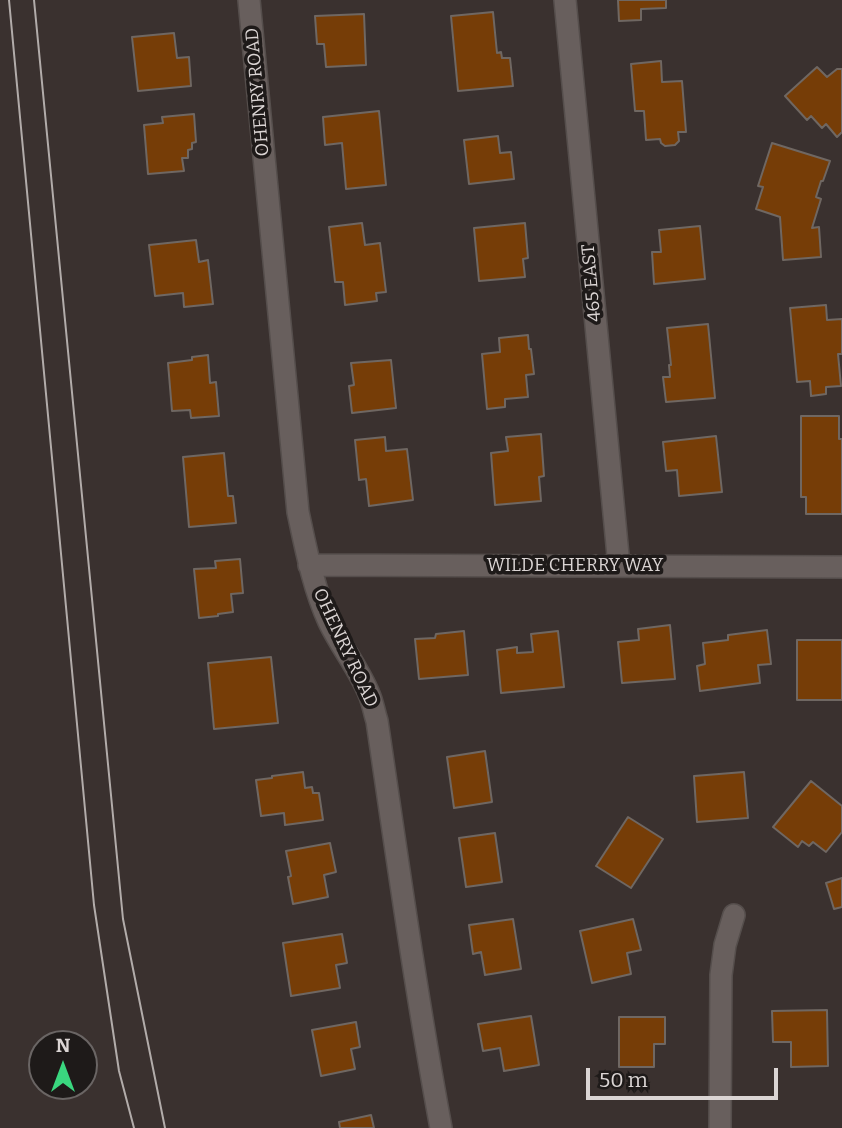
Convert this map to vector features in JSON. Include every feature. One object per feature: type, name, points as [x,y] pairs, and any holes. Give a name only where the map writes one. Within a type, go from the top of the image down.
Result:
[{"type":"street","name":"OHENRY ROAD","points":[[249,0],[298,512],[309,565],[330,623],[360,676],[377,721],[410,947],[441,1128]]},
{"type":"street","name":"465 EAST","points":[[565,0],[619,566]]},
{"type":"street","name":"WILDE CHERRY WAY","points":[[309,565],[842,567]]},
{"type":"street","points":[[720,1128],[721,975],[725,945],[734,915]]},
{"type":"building","points":[[618,0],[666,0],[666,8],[641,9],[641,20],[619,21]]},
{"type":"building","points":[[493,12],[497,53],[501,52],[502,58],[510,58],[513,86],[458,91],[451,16]]},
{"type":"building","points":[[364,14],[366,65],[326,67],[324,44],[317,44],[315,16]]},
{"type":"building","points":[[174,33],[177,58],[189,57],[191,86],[138,91],[132,37]]},
{"type":"building","points":[[661,61],[662,82],[682,81],[686,132],[678,132],[679,141],[675,145],[665,146],[660,139],[646,140],[644,111],[635,111],[631,64]]},
{"type":"building","points":[[817,67],[827,77],[837,69],[842,69],[842,132],[837,137],[826,124],[822,128],[811,116],[807,120],[785,96]]},
{"type":"building","points":[[379,111],[386,185],[346,189],[342,143],[325,145],[323,117]]},
{"type":"building","points":[[194,114],[196,142],[192,143],[192,149],[188,150],[188,158],[182,158],[184,171],[148,174],[144,125],[163,123],[162,117]]},
{"type":"building","points":[[498,136],[500,153],[511,152],[514,179],[469,184],[464,140]]},
{"type":"building","points":[[772,143],[830,161],[816,197],[821,199],[812,228],[819,227],[821,257],[783,260],[780,217],[756,209],[763,187],[758,186]]},
{"type":"building","points":[[362,223],[365,245],[380,243],[386,292],[376,293],[377,301],[345,305],[343,282],[335,282],[329,227]]},
{"type":"building","points":[[525,223],[528,258],[523,259],[525,277],[479,281],[474,228]]},
{"type":"building","points":[[700,226],[705,279],[654,284],[652,252],[661,252],[659,230]]},
{"type":"building","points":[[196,240],[199,262],[208,260],[213,304],[184,307],[183,293],[155,296],[149,245]]},
{"type":"building","points":[[826,305],[827,320],[842,319],[842,354],[838,354],[841,386],[826,387],[826,394],[811,396],[810,381],[797,382],[790,308]]},
{"type":"building","points":[[708,324],[715,398],[666,402],[663,377],[670,377],[671,365],[667,328]]},
{"type":"building","points":[[528,335],[534,374],[526,375],[528,397],[505,399],[505,407],[487,409],[482,354],[500,352],[499,338]]},
{"type":"building","points":[[208,355],[210,383],[216,382],[219,416],[191,418],[190,410],[172,411],[168,363]]},
{"type":"building","points":[[391,360],[396,408],[352,413],[349,386],[354,385],[351,363]]},
{"type":"building","points":[[801,416],[839,416],[839,439],[842,439],[842,514],[806,514],[806,497],[801,497]]},
{"type":"building","points":[[541,434],[544,476],[539,477],[541,501],[495,505],[491,453],[508,451],[506,437]]},
{"type":"building","points":[[716,436],[722,492],[679,496],[677,470],[666,471],[663,442]]},
{"type":"building","points":[[385,437],[386,451],[407,449],[413,500],[369,506],[366,479],[359,480],[355,440]]},
{"type":"building","points":[[224,453],[228,496],[233,496],[236,523],[189,527],[183,457]]},
{"type":"building","points":[[240,559],[243,593],[231,594],[233,612],[199,618],[194,569],[216,568],[215,561]]},
{"type":"building","points":[[670,625],[675,679],[622,683],[618,642],[639,640],[638,629]]},
{"type":"building","points":[[767,630],[771,664],[758,665],[760,683],[700,691],[697,666],[705,664],[703,643],[728,640],[728,635]]},
{"type":"building","points":[[464,631],[468,675],[419,679],[415,639],[435,638],[436,634]]},
{"type":"building","points":[[558,631],[564,687],[501,693],[497,650],[517,647],[517,653],[533,652],[531,634]]},
{"type":"building","points":[[797,640],[842,640],[842,700],[797,700]]},
{"type":"building","points":[[271,657],[278,723],[214,729],[208,663]]},
{"type":"building","points":[[485,751],[492,802],[454,808],[447,757]]},
{"type":"building","points":[[303,772],[305,788],[312,787],[313,793],[319,793],[323,820],[285,825],[284,813],[261,816],[256,780]]},
{"type":"building","points":[[744,772],[748,818],[697,822],[694,776]]},
{"type":"building","points":[[811,781],[842,806],[842,832],[826,852],[813,842],[809,846],[802,841],[798,847],[773,827]]},
{"type":"building","points":[[628,817],[663,839],[631,888],[596,866]]},
{"type":"building","points":[[495,833],[502,882],[466,887],[459,838]]},
{"type":"building","points":[[330,843],[336,872],[324,875],[328,897],[293,904],[286,851]]},
{"type":"building","points":[[842,878],[842,907],[834,909],[826,883]]},
{"type":"building","points":[[513,919],[521,969],[485,975],[481,952],[473,954],[469,925]]},
{"type":"building","points":[[633,919],[641,950],[627,953],[631,974],[592,983],[580,931]]},
{"type":"building","points":[[342,934],[347,963],[336,965],[340,988],[291,996],[283,943]]},
{"type":"building","points":[[827,1010],[828,1066],[791,1067],[791,1042],[773,1042],[772,1011]]},
{"type":"building","points":[[531,1016],[539,1065],[504,1071],[500,1048],[483,1051],[478,1024]]},
{"type":"building","points":[[619,1017],[665,1017],[665,1044],[654,1044],[654,1067],[619,1067]]},
{"type":"building","points":[[356,1022],[360,1047],[351,1049],[355,1069],[321,1076],[312,1030]]},
{"type":"building","points":[[371,1115],[374,1128],[340,1128],[339,1122]]},
{"type":"tram line","points":[[9,0],[94,905],[119,1071],[134,1128]]},
{"type":"tram line","points":[[34,0],[123,919],[165,1128]]}]
